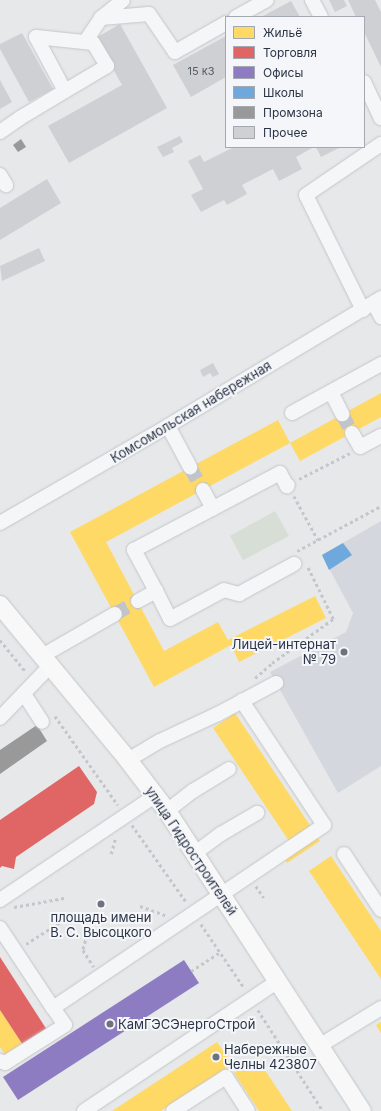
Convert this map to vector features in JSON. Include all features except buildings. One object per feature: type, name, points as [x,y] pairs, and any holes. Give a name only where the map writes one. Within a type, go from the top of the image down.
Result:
[{"type":"main road","name":"улица Гидростроителей","points":[[0,605],[128,760],[167,811],[362,1111]]},
{"type":"street","points":[[85,42],[101,18],[123,0]]},
{"type":"street","points":[[238,16],[267,0]]},
{"type":"street","points":[[312,0],[320,16]]},
{"type":"street","points":[[101,18],[149,14],[175,52],[225,24]]},
{"type":"street","points":[[0,132],[20,118],[107,66],[94,43],[36,37],[65,91]]},
{"type":"street","points":[[365,84],[381,118]]},
{"type":"street","points":[[381,144],[306,195],[381,317]]},
{"type":"street","name":"Комсомольская набережная","points":[[1,523],[168,426],[372,304]]},
{"type":"street","points":[[292,413],[381,364]]},
{"type":"street","points":[[331,392],[342,414]]},
{"type":"street","points":[[168,426],[190,467]]},
{"type":"street","points":[[352,433],[360,447],[381,436]]},
{"type":"street","points":[[291,489],[287,486],[280,473],[134,550],[170,619],[224,590],[239,594],[299,559]]},
{"type":"street","points":[[203,490],[213,509]]},
{"type":"street","points":[[138,601],[156,591]]},
{"type":"street","points":[[1,716],[35,682],[46,661],[115,614]]},
{"type":"street","points":[[128,760],[160,741],[276,683]]},
{"type":"street","points":[[24,694],[42,722]]},
{"type":"street","points":[[53,1008],[324,825],[242,701]]},
{"type":"street","points":[[167,811],[194,791],[229,770]]},
{"type":"street","points":[[4,904],[155,796]]},
{"type":"street","points":[[194,854],[221,834],[257,813]]},
{"type":"street","points":[[344,854],[381,910]]},
{"type":"street","points":[[0,928],[65,1025],[5,1063],[0,1061]]},
{"type":"street","points":[[84,1111],[221,1021],[251,998],[277,982]]},
{"type":"street","points":[[320,1046],[381,1008]]},
{"type":"street","points":[[173,1111],[226,1077],[248,1111]]},
{"type":"path","points":[[318,540],[291,489],[360,447]]},
{"type":"path","points":[[299,550],[381,506]]},
{"type":"path","points":[[253,679],[272,663],[333,618],[299,559],[299,550]]},
{"type":"path","points":[[299,550],[299,559]]},
{"type":"path","points":[[0,640],[35,682]]},
{"type":"path","points":[[54,715],[194,913],[251,998],[323,1111]]},
{"type":"path","points":[[253,882],[264,898]]},
{"type":"path","points":[[4,904],[64,898]]},
{"type":"path","points":[[140,906],[182,922]]},
{"type":"path","points":[[16,952],[71,915]]},
{"type":"path","points":[[89,929],[83,950],[100,976]]},
{"type":"path","points":[[191,971],[220,952]]},
{"type":"shaded area","points":[[275,511],[289,536],[243,560],[230,536]]},
{"type":"shaded area","name":"Лицей-интернат № 79","points":[[381,521],[381,766],[338,793],[270,672],[346,632],[353,613],[322,555]]},
{"type":"tunnel","points":[[342,414],[352,433]]},
{"type":"tunnel","points":[[190,467],[203,490]]},
{"type":"tunnel","points":[[115,614],[138,601]]},
{"type":"place","name":"Лицей-интернат № 79","points":[[344,652]]},
{"type":"place","name":"площадь имени В. С. Высоцкого","points":[[101,904]]},
{"type":"place","name":"КамГЭСЭнергоСтрой","points":[[110,1024]]},
{"type":"place","name":"Набережные Челны 423807","points":[[216,1057]]}]
